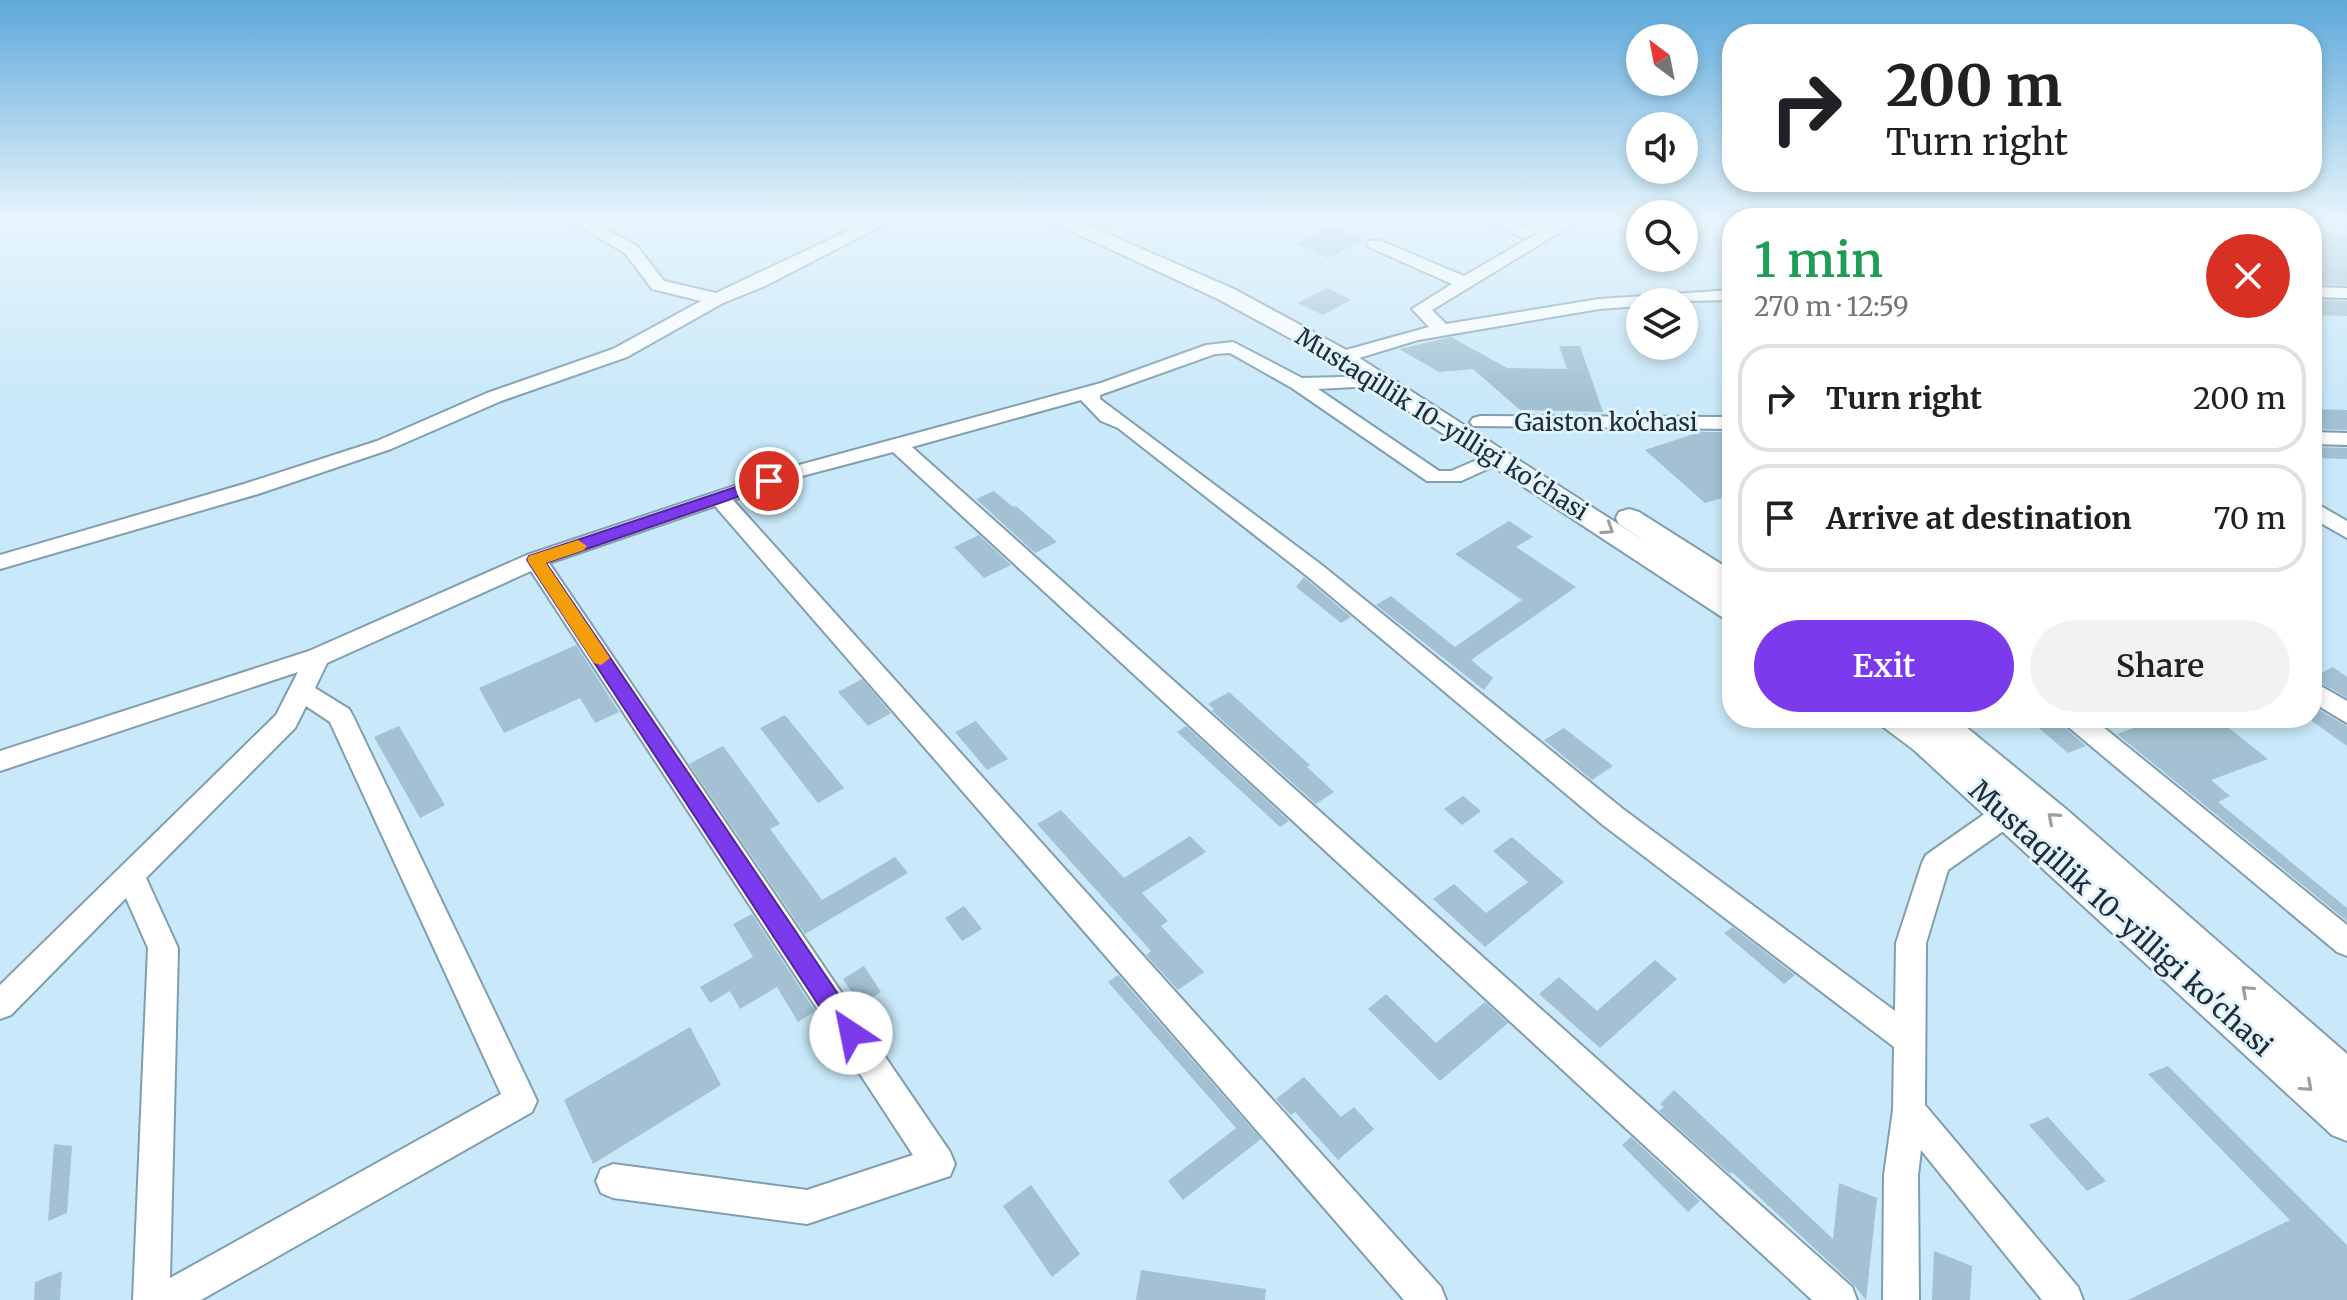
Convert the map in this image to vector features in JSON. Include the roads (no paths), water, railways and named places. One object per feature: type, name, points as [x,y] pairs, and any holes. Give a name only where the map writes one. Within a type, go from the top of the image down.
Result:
[{"type":"main road","name":"Mustaqillik 10-yilligi ko'chasi","points":[[1191,279],[1351,354],[1480,422],[1722,578]]},
{"type":"main road","name":"Mustaqillik 10-yilligi ko'chasi","points":[[1229,279],[1265,294],[1351,354],[1373,380],[1498,457],[1722,603]]},
{"type":"main road","name":"Mustaqillik 10-yilligi ko'chasi","points":[[1907,728],[2347,1121]]},
{"type":"main road","name":"Mustaqillik 10-yilligi ko'chasi","points":[[1946,728],[2054,819],[2347,1080]]},
{"type":"street","points":[[650,279],[658,285],[717,299]]},
{"type":"street","points":[[0,562],[251,489],[384,445],[494,397],[620,353],[717,299],[766,279]]},
{"type":"street","points":[[1455,279],[1465,283]]},
{"type":"street","points":[[1442,331],[1421,309],[1472,279]]},
{"type":"street","points":[[2322,292],[2347,293]]},
{"type":"street","points":[[1351,354],[1442,331],[1599,304],[1722,295]]},
{"type":"street","points":[[0,761],[318,657],[535,560],[795,472],[1090,392],[1212,349],[1233,347],[1299,384],[1434,477],[1454,477],[1498,457]]},
{"type":"street","points":[[1299,384],[1373,380]]},
{"type":"street","points":[[1090,392],[1090,400],[1108,417],[1125,424],[1315,571],[1613,817],[1910,1041]]},
{"type":"street","name":"Gaiston koʻchasi","points":[[1480,422],[1722,427]]},
{"type":"street","points":[[2322,438],[2347,439]]},
{"type":"street","points":[[897,444],[1839,1300]]},
{"type":"street","points":[[719,498],[1428,1300]]},
{"type":"street","points":[[2322,515],[2347,531]]},
{"type":"street","points":[[535,560],[938,1164],[807,1207],[613,1181]]},
{"type":"street","points":[[0,1005],[286,721],[318,657]]},
{"type":"street","points":[[166,1300],[521,1101],[340,716],[301,691]]},
{"type":"street","points":[[2322,697],[2347,714]]},
{"type":"street","points":[[2087,728],[2347,943]]},
{"type":"street","points":[[1901,1300],[1901,1175],[1909,1110],[1911,943],[1936,863],[2006,814]]},
{"type":"street","points":[[131,876],[163,948],[151,1300]]},
{"type":"street","points":[[1909,1110],[2065,1300]]}]
